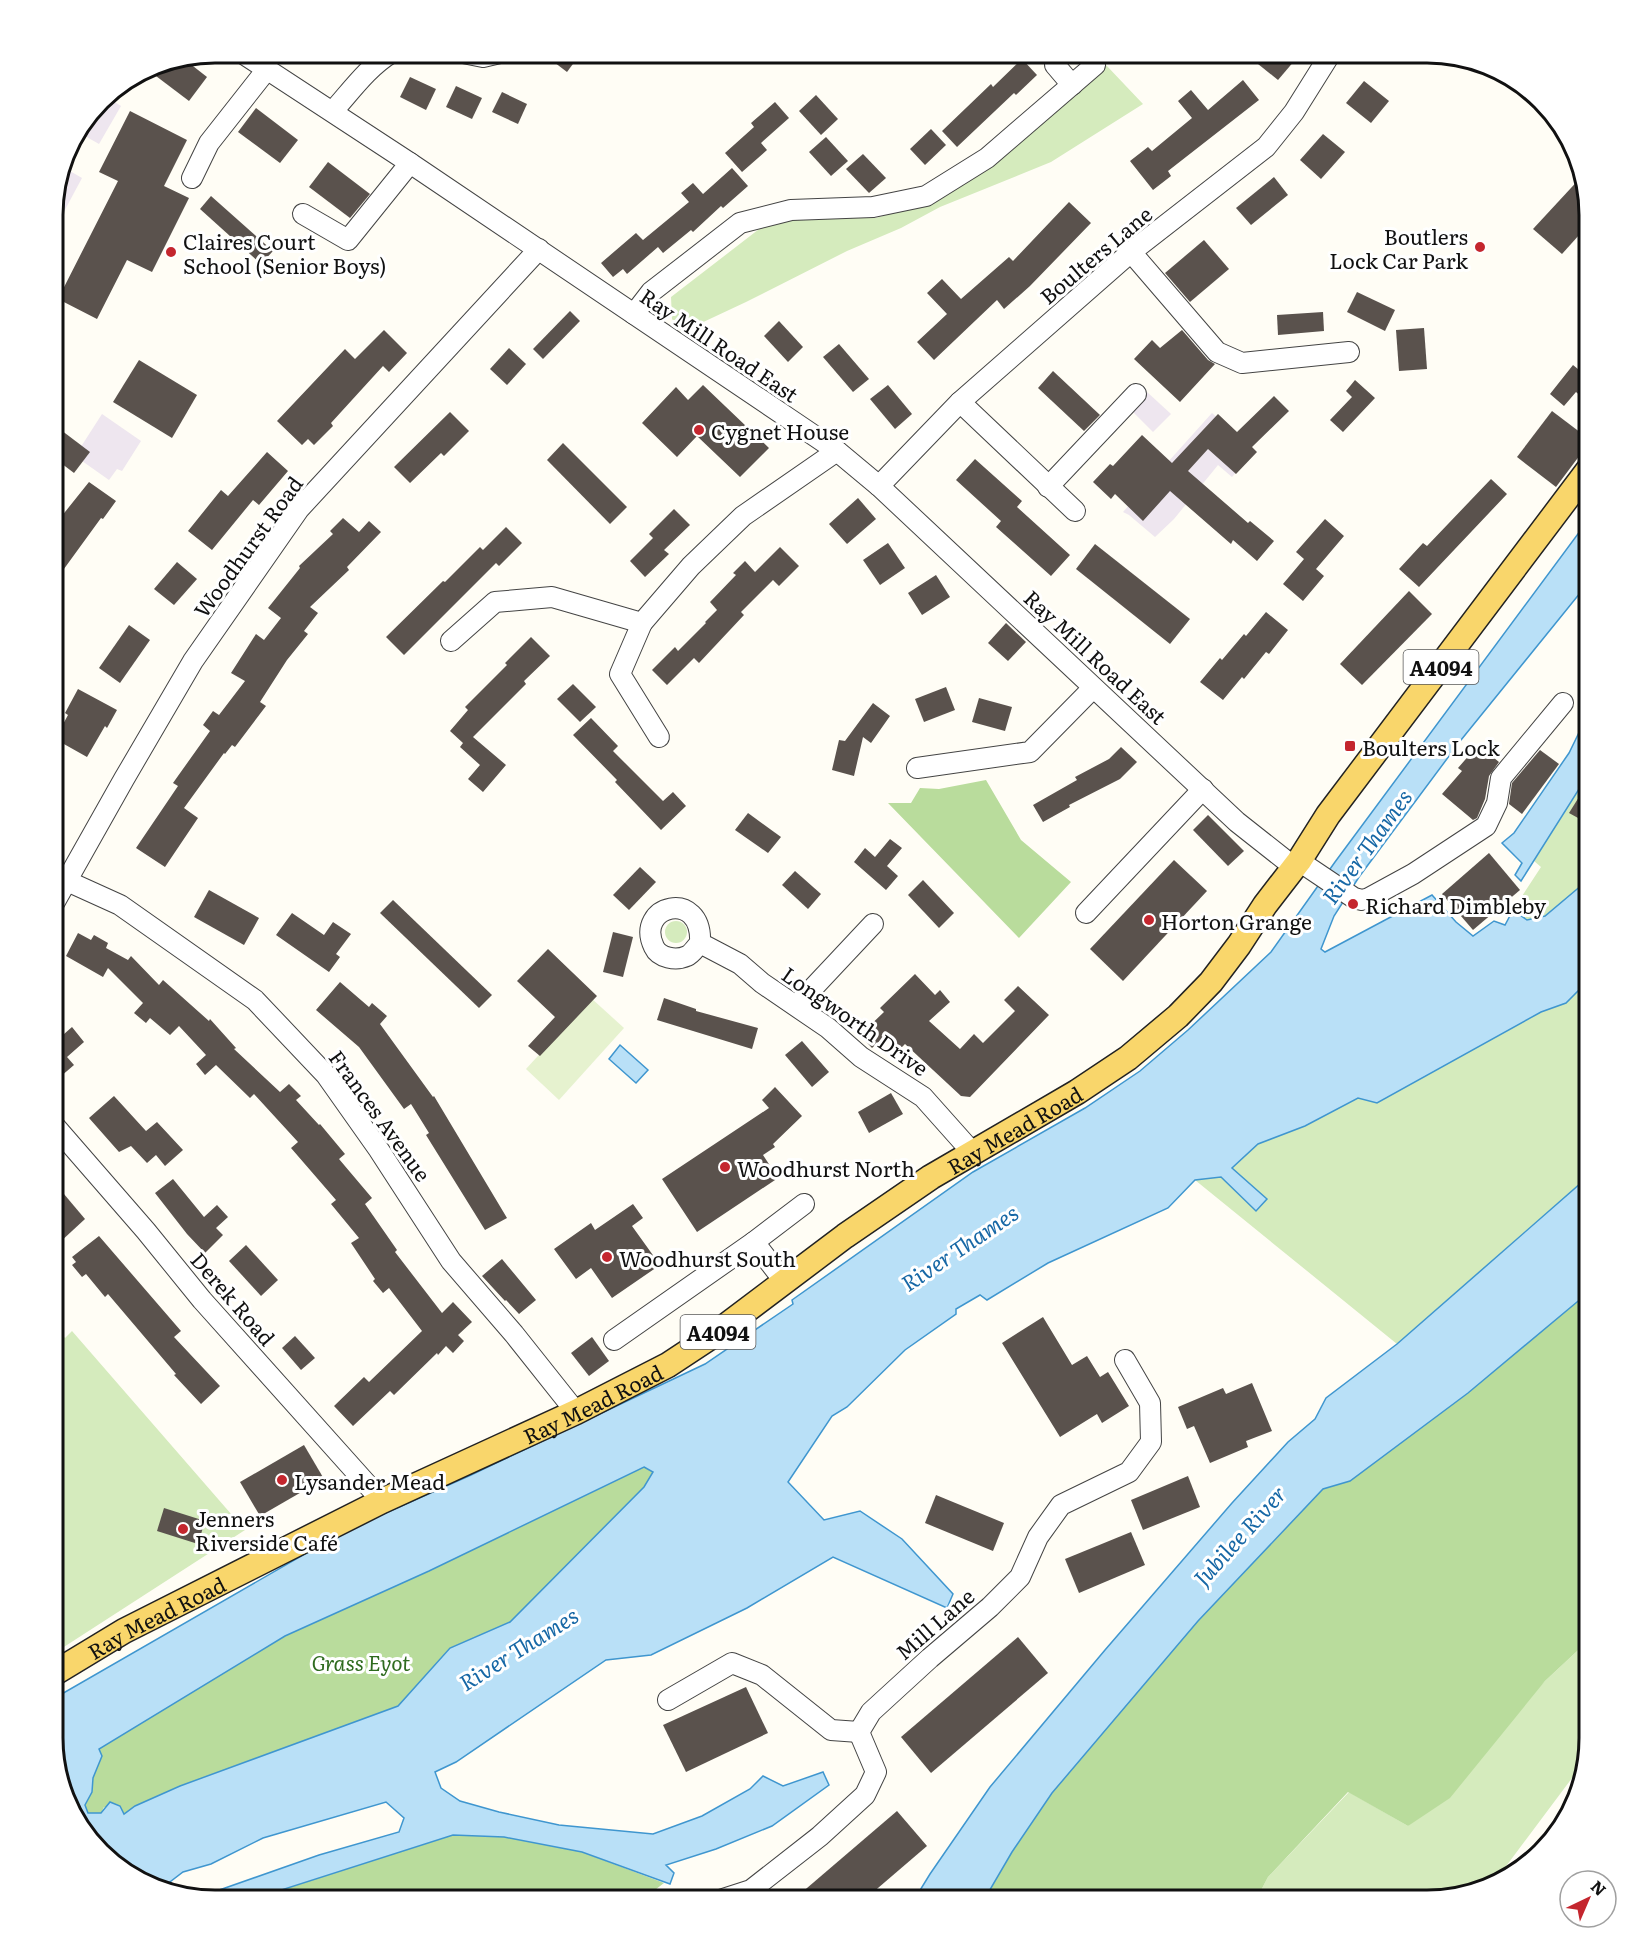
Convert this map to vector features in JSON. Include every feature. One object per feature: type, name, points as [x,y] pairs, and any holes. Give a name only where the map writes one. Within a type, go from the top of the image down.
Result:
[{"type":"main road","name":"A4094","points":[[1301,866],[1328,815],[1579,484]]},
{"type":"main road","name":"Ray Mead Road","points":[[63,1668],[124,1632],[382,1501],[576,1412],[668,1365],[692,1350],[883,1209],[972,1152],[1077,1092],[1154,1039],[1212,982],[1301,866]]},
{"type":"street","name":"Ray Mill Road East","points":[[260,63],[837,451],[879,486],[1237,822],[1301,866],[1354,898],[1362,900],[1369,898],[1413,874],[1443,851],[1486,826],[1497,803],[1501,778],[1563,703]]},
{"type":"street","points":[[333,111],[377,63]]},
{"type":"street","name":"Boulters Lane","points":[[879,486],[960,402],[1131,252],[1266,147],[1294,112],[1325,63]]},
{"type":"street","points":[[1055,65],[1072,85]]},
{"type":"street","points":[[634,314],[651,291],[740,223],[791,210],[873,207],[926,196],[987,158],[1095,66]]},
{"type":"street","points":[[192,178],[209,143],[268,68]]},
{"type":"street","points":[[303,214],[348,240],[410,163]]},
{"type":"street","name":"Woodhurst Road","points":[[67,881],[193,661],[299,509],[539,249]]},
{"type":"street","points":[[1131,252],[1217,352],[1242,363],[1349,352]]},
{"type":"street","points":[[1048,487],[1136,394]]},
{"type":"street","points":[[960,402],[1075,510]]},
{"type":"street","points":[[659,737],[620,674],[642,623],[691,566],[743,516],[837,451]]},
{"type":"street","points":[[451,641],[495,603],[541,598],[552,597],[642,623]]},
{"type":"street","points":[[917,768],[1030,752],[1093,688]]},
{"type":"street","points":[[1086,913],[1203,789]]},
{"type":"street","points":[[63,888],[67,881]]},
{"type":"street","name":"Frances Avenue","points":[[67,881],[120,905],[255,1000],[326,1075],[379,1150],[452,1261],[576,1412]]},
{"type":"street","points":[[797,1005],[873,924]]},
{"type":"street","name":"Longworth Drive","points":[[699,943],[740,964],[762,983],[828,1028],[861,1057],[923,1097],[972,1152]]},
{"type":"street","name":"Derek Road","points":[[63,1136],[202,1300],[382,1501]]},
{"type":"street","points":[[614,1340],[804,1204]]},
{"type":"street","points":[[754,1242],[784,1281]]},
{"type":"street","name":"Mill Lane","points":[[859,1732],[871,1712],[990,1607],[1020,1577],[1038,1537],[1061,1505],[1129,1472],[1151,1442],[1150,1403],[1125,1360]]},
{"type":"street","points":[[668,1700],[732,1663],[762,1675],[831,1730],[859,1732],[876,1772],[865,1795],[820,1836],[751,1890]]},
{"type":"shaded area","points":[[114,102],[121,106],[99,144],[85,136],[94,122]]},
{"type":"shaded area","points":[[70,171],[82,178],[63,213],[64,195]]},
{"type":"shaded area","points":[[1147,392],[1171,414],[1153,432],[1131,410]]},
{"type":"shaded area","points":[[1212,413],[1255,452],[1232,477],[1218,465],[1174,519],[1155,537],[1123,512]]},
{"type":"shaded area","points":[[102,414],[141,441],[122,471],[117,469],[109,480],[75,456]]},
{"type":"green space","points":[[1106,65],[1143,104],[1051,162],[940,207],[901,228],[847,251],[682,332],[672,319],[671,297],[767,223],[805,218],[876,218],[943,198],[1012,150]]},
{"type":"green space","points":[[986,780],[1021,840],[1071,882],[1019,938],[888,803],[911,803],[920,788],[939,789]]},
{"type":"green space","points":[[1579,789],[1579,887],[1545,916],[1527,920],[1513,910],[1541,867],[1534,861]]},
{"type":"green space","points":[[676,921],[684,924],[687,932],[684,940],[676,943],[668,940],[665,932],[668,924]]},
{"type":"green space","points":[[1579,990],[1579,1185],[1397,1344],[1195,1180],[1221,1177],[1256,1211],[1267,1199],[1232,1168],[1258,1144],[1305,1126],[1358,1098],[1541,1012],[1566,1003]]},
{"type":"green space","points":[[591,998],[624,1028],[559,1100],[526,1069]]},
{"type":"green space","points":[[1579,1300],[1579,1649],[1545,1681],[1450,1798],[1408,1826],[1348,1792],[1268,1877],[1261,1890],[990,1890],[1012,1852],[1052,1793],[1198,1621],[1323,1489],[1350,1481],[1468,1393]]},
{"type":"green space","points":[[72,1331],[245,1530],[63,1648],[63,1336],[65,1338]]},
{"type":"green space","name":"Grass Eyot","points":[[644,1467],[653,1472],[644,1487],[510,1622],[450,1648],[398,1706],[180,1786],[135,1806],[124,1814],[104,1807],[101,1813],[88,1813],[85,1805],[92,1792],[93,1778],[101,1756],[98,1749],[285,1636],[429,1571]]},
{"type":"green space","points":[[1579,1649],[1579,1738],[1575,1774],[1505,1868],[1476,1882],[1437,1890],[1261,1890],[1268,1877],[1349,1792],[1408,1826],[1545,1681]]},
{"type":"green space","points":[[453,1835],[504,1837],[582,1852],[664,1883],[655,1890],[281,1890]]},
{"type":"water","name":"River Thames","points":[[1579,533],[1579,594],[1461,740],[1359,877],[1334,916],[1321,949],[1325,952],[1432,895],[1456,922],[1473,936],[1494,921],[1505,925],[1513,910],[1527,920],[1545,916],[1579,887],[1579,990],[1566,1003],[1541,1012],[1377,1103],[1358,1098],[1305,1126],[1258,1144],[1232,1168],[1267,1199],[1256,1211],[1221,1177],[1195,1180],[1168,1208],[1048,1263],[987,1300],[980,1295],[956,1309],[956,1314],[905,1350],[847,1407],[832,1416],[788,1482],[824,1520],[860,1511],[902,1539],[953,1594],[947,1608],[833,1557],[747,1608],[651,1655],[606,1660],[456,1762],[435,1772],[441,1788],[460,1801],[559,1825],[653,1834],[702,1816],[750,1789],[763,1776],[783,1786],[823,1772],[829,1785],[772,1826],[716,1849],[666,1865],[674,1873],[670,1884],[582,1852],[504,1837],[453,1835],[281,1890],[219,1890],[319,1855],[399,1832],[404,1818],[386,1802],[263,1838],[211,1864],[183,1872],[169,1883],[122,1859],[94,1831],[71,1787],[66,1768],[63,1693],[343,1532],[471,1475],[705,1364],[793,1304],[792,1300],[973,1172],[1085,1108],[1140,1071],[1188,1030],[1271,952]],"holes":[[[644,1467],[653,1472],[644,1487],[510,1622],[450,1648],[398,1706],[180,1786],[135,1806],[124,1814],[120,1806],[110,1802],[101,1813],[88,1813],[85,1805],[92,1792],[93,1778],[102,1756],[99,1749],[285,1636],[429,1571]]]},
{"type":"water","points":[[1579,732],[1579,789],[1521,881],[1515,875],[1522,863],[1502,843],[1514,833],[1569,753]]},
{"type":"water","points":[[620,1045],[648,1070],[636,1083],[609,1059]]},
{"type":"water","name":"Jubilee River","points":[[1579,1185],[1579,1300],[1468,1393],[1350,1481],[1323,1489],[1198,1621],[1052,1793],[1012,1852],[990,1890],[920,1890],[990,1787],[1232,1503],[1288,1442],[1315,1419],[1326,1398],[1397,1344]]},
{"type":"building","points":[[555,63],[574,63],[567,72]]},
{"type":"building","points":[[1018,63],[1026,63],[1037,75],[1016,95],[1014,93],[957,147],[942,131],[991,84],[993,87]]},
{"type":"building","points":[[1259,63],[1292,63],[1278,80]]},
{"type":"building","points":[[191,65],[207,77],[189,101],[156,76]]},
{"type":"building","points":[[410,77],[436,89],[426,110],[400,97]]},
{"type":"building","points":[[1243,80],[1259,100],[1168,171],[1171,176],[1153,190],[1130,161],[1148,147],[1152,151],[1192,118],[1178,101],[1191,90],[1208,110]]},
{"type":"building","points":[[1364,81],[1389,101],[1371,123],[1346,103]]},
{"type":"building","points":[[456,86],[482,98],[472,119],[446,107]]},
{"type":"building","points":[[502,92],[527,104],[518,124],[492,112]]},
{"type":"building","points":[[816,95],[838,119],[821,135],[799,111]]},
{"type":"building","points":[[775,102],[789,118],[761,143],[767,150],[742,172],[725,153],[754,127],[751,123]]},
{"type":"building","points":[[256,108],[298,140],[280,163],[238,132]]},
{"type":"building","points":[[130,111],[187,140],[164,186],[189,198],[152,272],[127,260],[97,319],[63,302],[63,289],[118,181],[99,172]]},
{"type":"building","points":[[931,129],[946,145],[925,165],[910,149]]},
{"type":"building","points":[[1323,134],[1345,152],[1321,179],[1300,160]]},
{"type":"building","points":[[826,137],[848,161],[831,176],[809,152]]},
{"type":"building","points":[[863,154],[886,178],[869,193],[846,169]]},
{"type":"building","points":[[328,162],[370,194],[350,218],[309,187]]},
{"type":"building","points":[[732,168],[748,186],[723,208],[721,206],[693,232],[691,230],[663,253],[658,247],[627,274],[623,269],[613,277],[601,263],[636,233],[643,240],[689,202],[681,193],[693,183],[703,194]]},
{"type":"building","points":[[1274,177],[1288,195],[1251,225],[1236,208]]},
{"type":"building","points":[[1576,183],[1579,235],[1562,254],[1533,229]]},
{"type":"building","points":[[211,196],[273,251],[261,264],[200,209]]},
{"type":"building","points":[[1069,202],[1091,223],[1030,286],[1004,309],[997,300],[934,360],[917,342],[947,314],[927,293],[942,279],[961,299],[1009,257],[1013,261]]},
{"type":"building","points":[[1204,240],[1229,269],[1190,302],[1165,273]]},
{"type":"building","points":[[1357,292],[1395,310],[1385,331],[1347,312]]},
{"type":"building","points":[[570,311],[580,321],[543,359],[533,349]]},
{"type":"building","points":[[1323,312],[1324,331],[1278,335],[1277,315]]},
{"type":"building","points":[[779,321],[803,347],[788,362],[764,336]]},
{"type":"building","points":[[1424,328],[1427,369],[1399,371],[1396,330]]},
{"type":"building","points":[[384,330],[407,353],[389,372],[383,366],[331,423],[333,426],[314,445],[308,439],[302,445],[277,421],[345,349],[355,359]]},
{"type":"building","points":[[1182,330],[1208,360],[1215,364],[1180,402],[1134,359],[1152,340],[1160,348]]},
{"type":"building","points":[[839,344],[869,379],[853,392],[823,357]]},
{"type":"building","points":[[509,348],[526,364],[507,385],[490,369]]},
{"type":"building","points":[[139,360],[197,395],[172,438],[113,402]]},
{"type":"building","points":[[1573,365],[1579,370],[1579,395],[1576,392],[1564,406],[1550,394]]},
{"type":"building","points":[[1053,371],[1100,415],[1084,431],[1038,388]]},
{"type":"building","points":[[1355,380],[1375,398],[1343,432],[1330,420],[1352,397],[1346,391]]},
{"type":"building","name":"Cygnet House","points":[[703,385],[769,448],[740,477],[697,436],[677,457],[642,423],[676,387],[688,400]]},
{"type":"building","points":[[888,385],[912,414],[895,429],[870,399]]},
{"type":"building","points":[[1274,396],[1289,411],[1252,447],[1257,452],[1236,474],[1208,449],[1188,471],[1248,523],[1250,521],[1274,541],[1257,561],[1233,540],[1231,544],[1170,491],[1143,521],[1115,494],[1111,499],[1093,482],[1110,464],[1113,466],[1142,435],[1172,463],[1218,414],[1237,432]]},
{"type":"building","points":[[1552,411],[1579,431],[1579,456],[1556,487],[1517,457]]},
{"type":"building","points":[[450,412],[469,431],[444,456],[441,453],[410,483],[394,467]]},
{"type":"building","points":[[63,432],[90,452],[74,473],[63,465]]},
{"type":"building","points":[[563,443],[627,507],[610,524],[547,460]]},
{"type":"building","points":[[267,452],[288,471],[259,505],[253,500],[212,550],[188,531],[221,490],[228,496]]},
{"type":"building","points":[[975,459],[1022,501],[1017,507],[1070,555],[1051,576],[996,527],[1001,521],[956,480]]},
{"type":"building","points":[[1491,479],[1507,494],[1419,587],[1399,569],[1423,543],[1427,546]]},
{"type":"building","points":[[89,482],[116,501],[63,570],[63,514]]},
{"type":"building","points":[[858,498],[876,519],[847,544],[829,524]]},
{"type":"building","points":[[674,509],[690,525],[664,550],[669,554],[645,577],[630,561],[653,538],[649,534]]},
{"type":"building","points":[[343,518],[359,532],[369,521],[381,532],[347,567],[349,570],[310,607],[318,613],[304,631],[308,634],[287,660],[260,702],[266,706],[235,747],[232,745],[224,753],[184,808],[198,818],[165,867],[136,848],[178,786],[173,783],[210,731],[203,725],[213,711],[219,715],[245,681],[231,673],[256,634],[264,640],[281,618],[268,608],[300,568],[299,566],[333,534],[330,531]]},
{"type":"building","points":[[1325,519],[1344,536],[1316,569],[1324,576],[1303,601],[1283,584],[1304,559],[1296,552]]},
{"type":"building","points":[[506,527],[522,543],[499,566],[496,563],[404,655],[386,637],[480,547],[483,550]]},
{"type":"building","points":[[888,543],[905,568],[880,585],[863,560]]},
{"type":"building","points":[[1095,544],[1190,619],[1170,644],[1076,569]]},
{"type":"building","points":[[780,547],[799,566],[779,586],[773,580],[741,612],[744,615],[699,663],[694,658],[667,685],[652,670],[675,647],[678,651],[706,623],[717,610],[710,602],[736,575],[733,573],[745,561],[755,572]]},
{"type":"building","points":[[177,562],[197,579],[174,605],[154,589]]},
{"type":"building","points":[[936,575],[950,597],[922,615],[908,593]]},
{"type":"building","points":[[1409,591],[1432,614],[1362,685],[1340,664]]},
{"type":"building","points":[[1266,612],[1288,630],[1269,654],[1266,652],[1223,700],[1200,682],[1244,634],[1246,636]]},
{"type":"building","points":[[1006,623],[1026,642],[1008,661],[988,643]]},
{"type":"building","points":[[129,625],[150,640],[120,683],[99,668]]},
{"type":"building","points":[[531,637],[550,656],[524,681],[526,684],[473,737],[506,765],[483,792],[468,779],[480,765],[460,747],[463,743],[450,731],[468,710],[465,707]]},
{"type":"building","points":[[573,684],[596,707],[580,722],[557,699]]},
{"type":"building","points":[[946,687],[955,710],[924,722],[915,699]]},
{"type":"building","points":[[78,689],[117,710],[87,757],[63,744],[63,724],[68,715],[65,713]]},
{"type":"building","points":[[979,698],[1012,707],[1005,731],[972,722]]},
{"type":"building","points":[[873,703],[890,716],[871,743],[863,737],[854,776],[832,770],[839,740],[845,741]]},
{"type":"building","points":[[591,718],[618,746],[613,751],[663,801],[673,792],[686,806],[661,830],[573,735]]},
{"type":"building","points":[[1478,745],[1499,762],[1489,776],[1485,799],[1477,818],[1473,820],[1442,794],[1462,771],[1458,768]]},
{"type":"building","points":[[1121,747],[1137,762],[1120,779],[1069,805],[1070,807],[1043,822],[1033,805],[1077,780],[1075,777],[1109,759]]},
{"type":"building","points":[[1540,750],[1559,764],[1522,814],[1509,804],[1512,783]]},
{"type":"building","points":[[1579,797],[1579,818],[1569,813]]},
{"type":"building","points":[[748,813],[781,837],[768,853],[735,830]]},
{"type":"building","points":[[1208,815],[1244,851],[1228,866],[1193,830]]},
{"type":"building","points":[[890,839],[902,848],[887,866],[898,876],[886,890],[854,862],[865,848],[875,857]]},
{"type":"building","points":[[1489,853],[1520,890],[1473,930],[1442,894]]},
{"type":"building","name":"Horton Grange","points":[[1174,860],[1207,891],[1123,981],[1090,949]]},
{"type":"building","points":[[640,867],[656,882],[629,910],[613,895]]},
{"type":"building","points":[[795,871],[821,894],[808,909],[782,885]]},
{"type":"building","points":[[923,880],[954,913],[939,928],[908,895]]},
{"type":"building","points":[[209,890],[259,918],[244,945],[194,917]]},
{"type":"building","points":[[393,900],[492,995],[479,1008],[380,913]]},
{"type":"building","points":[[292,913],[324,935],[333,922],[351,934],[336,954],[340,957],[329,972],[276,935]]},
{"type":"building","points":[[613,932],[633,937],[623,977],[603,972]]},
{"type":"building","points":[[78,933],[91,940],[94,935],[108,943],[106,948],[128,960],[131,956],[159,985],[163,980],[209,1021],[210,1019],[236,1048],[234,1049],[280,1092],[289,1084],[301,1096],[296,1100],[345,1154],[339,1159],[372,1198],[365,1204],[397,1250],[395,1252],[442,1313],[453,1302],[472,1322],[458,1335],[464,1341],[453,1353],[446,1346],[394,1395],[390,1391],[353,1426],[334,1406],[364,1377],[369,1382],[422,1331],[389,1288],[383,1293],[373,1281],[375,1279],[351,1243],[359,1238],[331,1204],[336,1200],[291,1148],[298,1142],[254,1094],[250,1098],[216,1065],[205,1075],[196,1064],[206,1055],[179,1026],[170,1035],[150,1018],[146,1023],[134,1013],[143,1003],[108,968],[103,977],[66,956]]},
{"type":"building","points":[[548,949],[597,996],[540,1056],[528,1046],[555,1017],[517,981]]},
{"type":"building","points":[[915,974],[935,995],[940,990],[950,1002],[929,1021],[960,1049],[974,1034],[983,1043],[1015,1011],[1004,1000],[1018,986],[1049,1015],[970,1097],[961,1096],[905,1044],[899,1050],[885,1036],[872,1048],[860,1035],[884,1012],[880,1008]]},
{"type":"building","points":[[340,982],[369,1007],[372,1003],[387,1016],[380,1024],[434,1096],[507,1218],[485,1230],[426,1135],[429,1133],[411,1104],[404,1109],[359,1047],[316,1010]]},
{"type":"building","points":[[664,998],[696,1009],[696,1011],[758,1028],[752,1049],[657,1020]]},
{"type":"building","points":[[72,1027],[84,1042],[67,1057],[74,1065],[63,1074],[63,1035]]},
{"type":"building","points":[[802,1041],[829,1072],[812,1087],[785,1055]]},
{"type":"building","name":"Woodhurst North","points":[[775,1087],[802,1116],[773,1144],[775,1147],[763,1155],[778,1178],[697,1232],[662,1179],[769,1108],[762,1100]]},
{"type":"building","points":[[891,1093],[903,1114],[869,1133],[858,1112]]},
{"type":"building","points":[[114,1096],[146,1131],[157,1122],[183,1150],[165,1166],[156,1155],[147,1163],[131,1146],[119,1152],[89,1118]]},
{"type":"building","points":[[173,1179],[204,1217],[217,1205],[228,1217],[216,1228],[223,1235],[205,1253],[155,1193]]},
{"type":"building","points":[[63,1193],[85,1219],[63,1239]]},
{"type":"building","name":"Woodhurst South","points":[[633,1204],[643,1218],[632,1226],[660,1265],[612,1298],[591,1268],[576,1279],[554,1249],[591,1223],[595,1230]]},
{"type":"building","points":[[99,1236],[181,1331],[174,1337],[220,1386],[201,1404],[174,1375],[176,1374],[108,1294],[105,1297],[86,1274],[82,1277],[72,1265],[76,1262],[72,1257]]},
{"type":"building","points":[[246,1245],[278,1280],[261,1296],[229,1261]]},
{"type":"building","points":[[502,1259],[536,1300],[519,1314],[482,1276]]},
{"type":"building","points":[[1043,1317],[1072,1365],[1087,1356],[1100,1377],[1108,1372],[1129,1406],[1102,1423],[1097,1414],[1060,1437],[1002,1343]]},
{"type":"building","points":[[295,1336],[315,1358],[301,1370],[282,1348]]},
{"type":"building","points":[[592,1337],[609,1361],[589,1376],[571,1353]]},
{"type":"building","points":[[1252,1383],[1272,1431],[1246,1441],[1248,1447],[1210,1463],[1194,1426],[1187,1429],[1178,1407],[1223,1388],[1226,1394]]},
{"type":"building","name":"Lysander Mead","points":[[304,1445],[324,1479],[260,1516],[240,1482]]},
{"type":"building","points":[[1188,1476],[1200,1507],[1143,1530],[1131,1500]]},
{"type":"building","points":[[936,1495],[1004,1523],[993,1551],[925,1523]]},
{"type":"building","points":[[164,1508],[205,1521],[198,1544],[157,1531]]},
{"type":"building","points":[[1131,1532],[1145,1565],[1079,1593],[1065,1559]]},
{"type":"building","points":[[1018,1637],[1048,1673],[931,1773],[901,1737]]},
{"type":"building","points":[[746,1687],[768,1733],[686,1772],[663,1725]]},
{"type":"building","points":[[897,1811],[927,1846],[876,1890],[805,1890]]},
{"type":"place","name":"Boutlers Lock Car Park","points":[[1480,247]]},
{"type":"place","name":"Claires Court School (Senior Boys)","points":[[171,252]]},
{"type":"place","name":"Cygnet House","points":[[699,430]]},
{"type":"place","name":"Boulters Lock","points":[[1350,746]]},
{"type":"place","name":"Richard Dimbleby","points":[[1353,904]]},
{"type":"place","name":"Horton Grange","points":[[1149,920]]},
{"type":"place","name":"Woodhurst North","points":[[725,1167]]},
{"type":"place","name":"Woodhurst South","points":[[607,1257]]},
{"type":"place","name":"Lysander Mead","points":[[282,1480]]},
{"type":"place","name":"Jenners Riverside Café","points":[[183,1529]]}]
